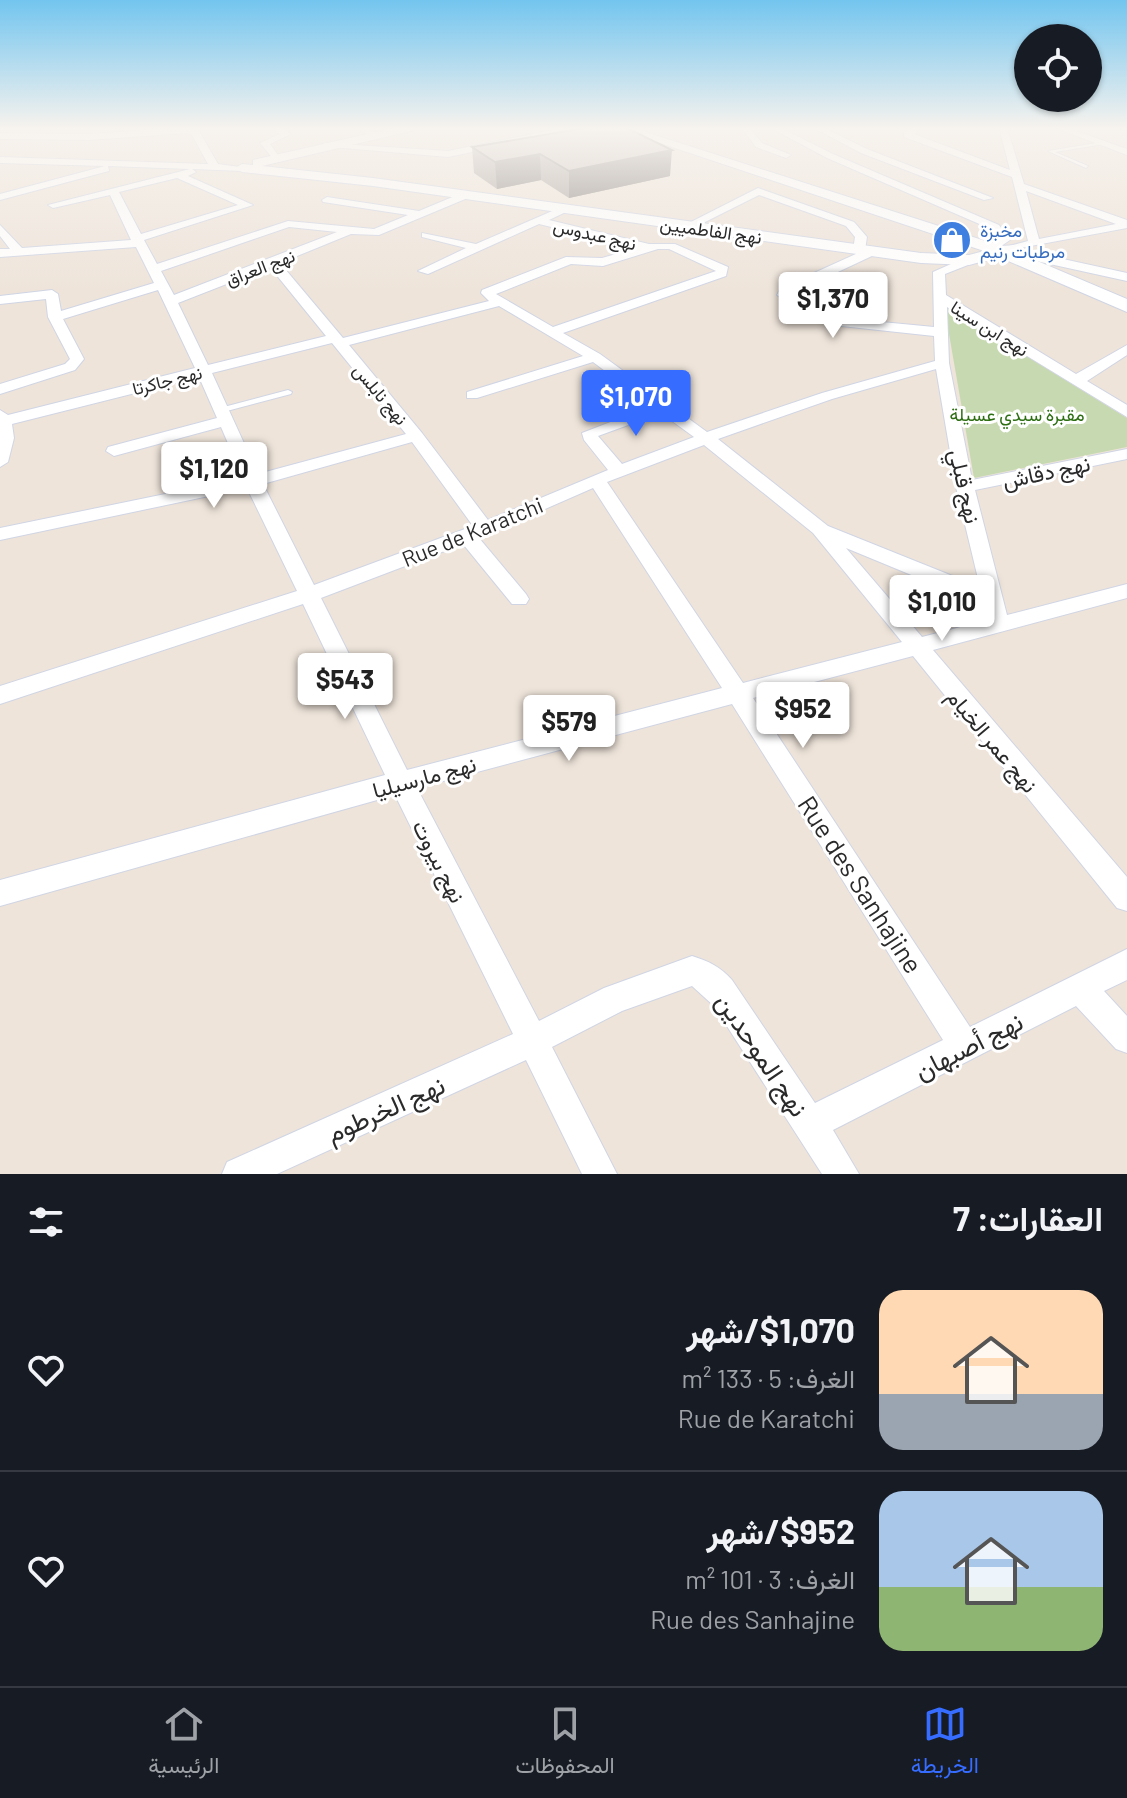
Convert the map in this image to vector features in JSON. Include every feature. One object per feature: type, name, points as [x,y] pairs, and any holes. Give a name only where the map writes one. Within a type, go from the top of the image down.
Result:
[{"type":"main road","name":"نهج الفاطميين","points":[[356,182],[901,256]]},
{"type":"main road","points":[[793,182],[1002,247],[1033,250],[1127,299]]},
{"type":"main road","points":[[801,182],[1002,247],[1127,306]]},
{"type":"main road","name":"نهج ابن سينا","points":[[969,260],[1002,247]]},
{"type":"main road","points":[[901,256],[969,260]]},
{"type":"street","points":[[39,182],[45,184]]},
{"type":"street","points":[[0,197],[54,182]]},
{"type":"street","points":[[53,205],[150,182]]},
{"type":"street","points":[[0,253],[137,241],[248,205],[194,182]]},
{"type":"street","points":[[891,182],[1000,231],[1004,240],[1002,247]]},
{"type":"street","points":[[945,182],[988,198]]},
{"type":"street","points":[[1020,182],[1033,250]]},
{"type":"street","points":[[1022,182],[1127,225]]},
{"type":"street","name":"نهج بيروت","points":[[113,191],[204,370],[253,481],[401,782],[600,1174]]},
{"type":"street","points":[[689,226],[752,192],[763,193],[850,224],[861,237],[865,251],[783,295],[837,322],[940,332]]},
{"type":"street","points":[[55,317],[161,286],[285,225],[375,233],[425,215],[466,195]]},
{"type":"street","points":[[327,200],[425,215]]},
{"type":"street","points":[[424,271],[566,208]]},
{"type":"street","name":"نهج عبدوس","points":[[540,221],[650,247]]},
{"type":"street","points":[[1033,250],[1127,225]]},
{"type":"street","points":[[0,228],[19,252]]},
{"type":"street","points":[[1107,229],[1127,238]]},
{"type":"street","name":"نهج العراق","points":[[161,286],[273,262],[349,232]]},
{"type":"street","points":[[426,235],[476,247]]},
{"type":"street","points":[[552,332],[722,273],[722,269],[671,246],[650,247]]},
{"type":"street","name":"نهج جاكرتا","points":[[2,420],[337,340],[496,296],[570,260],[603,262],[650,247]]},
{"type":"street","points":[[1033,250],[1127,277]]},
{"type":"street","name":"نهج الفاطميين","points":[[901,256],[939,272]]},
{"type":"street","name":"نهج ابن سينا","points":[[969,260],[939,272],[940,297],[1127,412]]},
{"type":"street","name":"نهج نابلس","points":[[273,262],[416,436],[519,599]]},
{"type":"street","points":[[0,300],[52,294],[55,317],[77,356],[74,363],[0,389]]},
{"type":"street","name":"نهج عمر الخيام","points":[[496,296],[595,357],[707,439],[820,529],[915,647],[1127,898]]},
{"type":"street","name":"نهج قبلي","points":[[940,297],[942,363],[965,487],[1000,626]]},
{"type":"street","points":[[1076,381],[1127,349]]},
{"type":"street","points":[[472,395],[595,357]]},
{"type":"street","name":"Rue de Karatchi","points":[[0,695],[310,594],[476,532],[608,476],[707,439],[814,400],[942,363]]},
{"type":"street","name":"Rue des Sanhajine","points":[[663,407],[590,433],[608,476],[652,560],[965,1047]]},
{"type":"street","points":[[114,451],[225,415]]},
{"type":"street","points":[[0,462],[7,435],[2,420]]},
{"type":"street","points":[[0,534],[253,481],[416,436]]},
{"type":"street","name":"نهج دقاش","points":[[965,487],[1127,454]]},
{"type":"street","points":[[820,529],[993,600]]},
{"type":"street","name":"نهج مارسيليا","points":[[0,893],[401,782],[1127,591]]},
{"type":"street","name":"نهج أصبهان","points":[[809,1124],[1127,964]]},
{"type":"street","name":"نهج الموحدين","points":[[532,1041],[615,999],[680,973],[692,971],[704,974],[725,995],[842,1174]]},
{"type":"street","points":[[1080,988],[1127,1038]]},
{"type":"street","name":"نهج الخرطوم","points":[[239,1174],[532,1041]]},
{"type":"lane","points":[[225,415],[288,392]]},
{"type":"green space","name":"مقبرة سيدي عسيلة","points":[[944,305],[1127,418],[1127,447],[974,478]]},
{"type":"place","name":"مخبزة مرطبات رنيم","points":[[952,240]]}]
